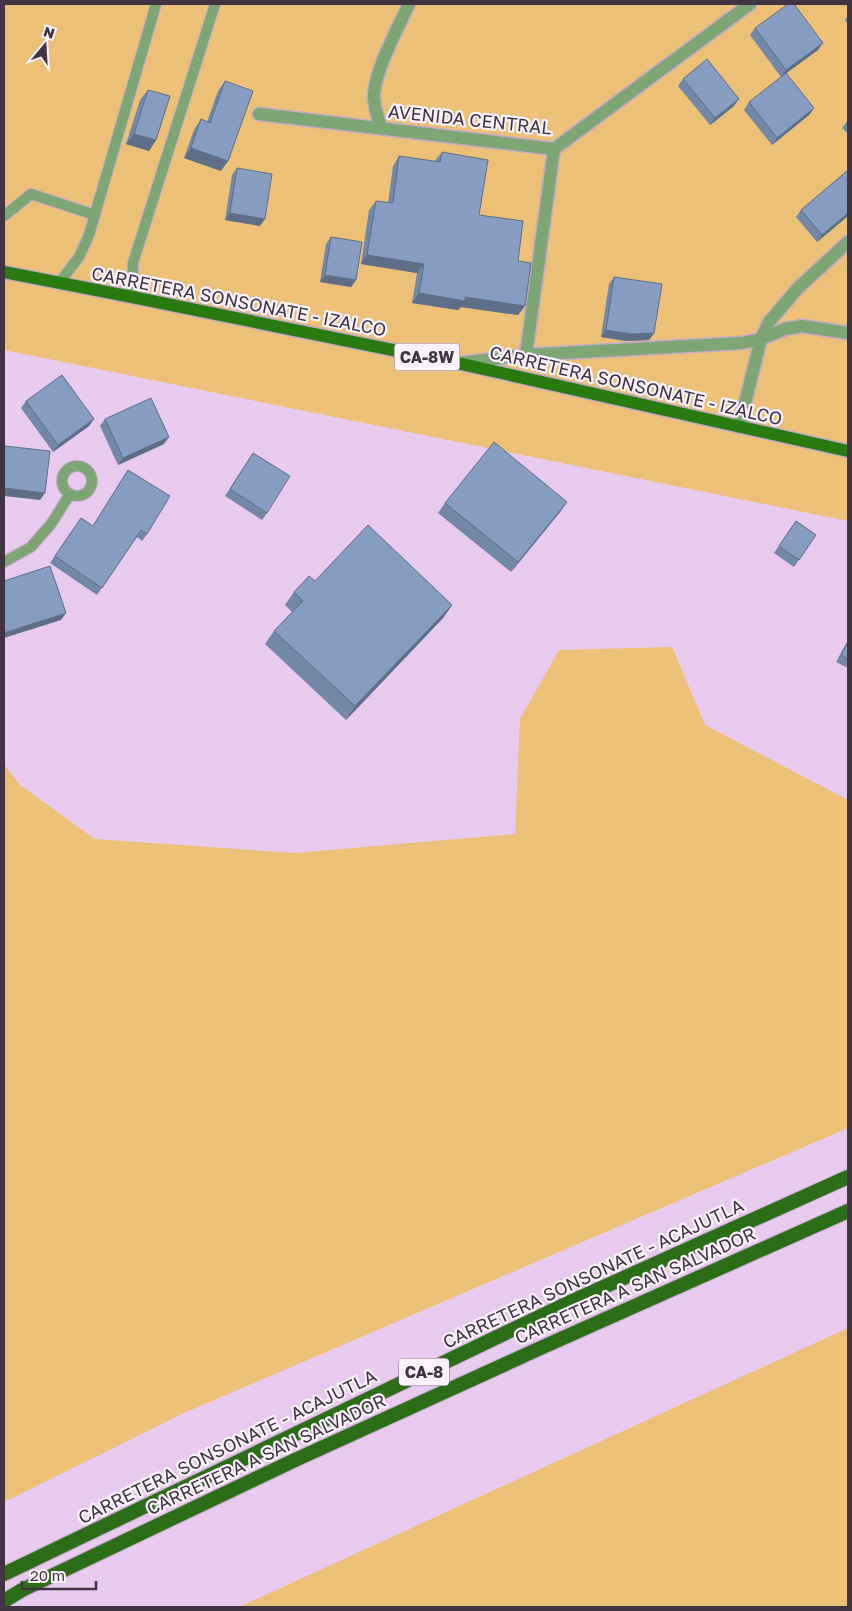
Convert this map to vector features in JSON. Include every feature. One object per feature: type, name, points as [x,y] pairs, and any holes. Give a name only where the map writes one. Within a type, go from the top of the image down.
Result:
[{"type":"highway","name":"CARRETERA SONSONATE - ACAJUTLA","points":[[4,1574],[568,1303],[848,1177]]},
{"type":"highway","name":"CARRETERA A SAN SALVADOR","points":[[4,1601],[22,1590],[304,1456],[848,1211]]},
{"type":"main road","name":"CARRETERA SONSONATE - IZALCO","points":[[4,272],[132,296],[456,363],[848,451]]},
{"type":"street","points":[[380,128],[374,93],[378,77],[409,4]]},
{"type":"street","name":"AVENIDA CENTRAL","points":[[259,114],[554,148],[750,4]]},
{"type":"street","points":[[526,355],[554,148]]},
{"type":"street","points":[[739,426],[761,339],[769,322],[798,288],[848,242]]},
{"type":"street","points":[[456,363],[526,355],[742,343],[761,339],[785,329],[802,326],[848,333]]},
{"type":"lane","points":[[59,283],[79,257],[89,235],[156,4]]},
{"type":"lane","points":[[132,296],[133,263],[215,4]]},
{"type":"lane","points":[[4,216],[30,194],[95,215]]},
{"type":"lane","points":[[4,562],[31,547],[51,524],[70,494]]},
{"type":"shaded area","points":[[4,4],[848,4],[848,521],[4,350]]},
{"type":"shaded area","points":[[672,647],[705,725],[848,800],[848,1128],[184,1413],[4,1502],[4,764],[20,785],[95,839],[295,853],[515,834],[520,719],[559,650]]},
{"type":"shaded area","points":[[848,1328],[848,1607],[239,1607]]},
{"type":"building","points":[[788,4],[794,4],[823,43],[786,70],[755,28]]},
{"type":"building","points":[[707,59],[739,99],[715,118],[683,79]]},
{"type":"building","points":[[786,73],[814,108],[777,138],[749,102]]},
{"type":"building","points":[[225,81],[253,91],[228,161],[191,148],[201,119],[210,123]]},
{"type":"building","points":[[148,90],[170,96],[156,140],[134,134]]},
{"type":"building","points":[[442,152],[488,160],[479,215],[523,221],[518,261],[531,263],[525,306],[465,297],[465,301],[419,293],[424,264],[367,255],[376,201],[393,203],[399,156],[440,162]]},
{"type":"building","points":[[237,168],[272,174],[265,219],[230,213]]},
{"type":"building","points":[[848,170],[848,213],[822,235],[801,210]]},
{"type":"building","points":[[331,237],[362,242],[356,280],[325,275]]},
{"type":"building","points":[[614,277],[662,284],[654,333],[631,334],[606,330]]},
{"type":"building","points":[[62,375],[94,419],[58,445],[26,401]]},
{"type":"building","points":[[151,398],[169,437],[123,458],[105,419]]},
{"type":"building","points":[[494,442],[567,502],[518,562],[445,503]]},
{"type":"building","points":[[5,446],[50,451],[45,493],[4,488]]},
{"type":"building","points":[[253,453],[290,476],[267,513],[230,489]]},
{"type":"building","points":[[128,470],[170,496],[147,534],[141,530],[102,588],[55,556],[81,518],[93,526]]},
{"type":"building","points":[[796,521],[816,535],[799,560],[779,546]]},
{"type":"building","points":[[368,525],[452,605],[355,706],[274,631],[303,601],[294,592],[309,576],[315,581]]},
{"type":"building","points":[[50,566],[66,613],[4,633],[4,581]]},
{"type":"building","points":[[848,642],[848,659],[841,655]]}]
